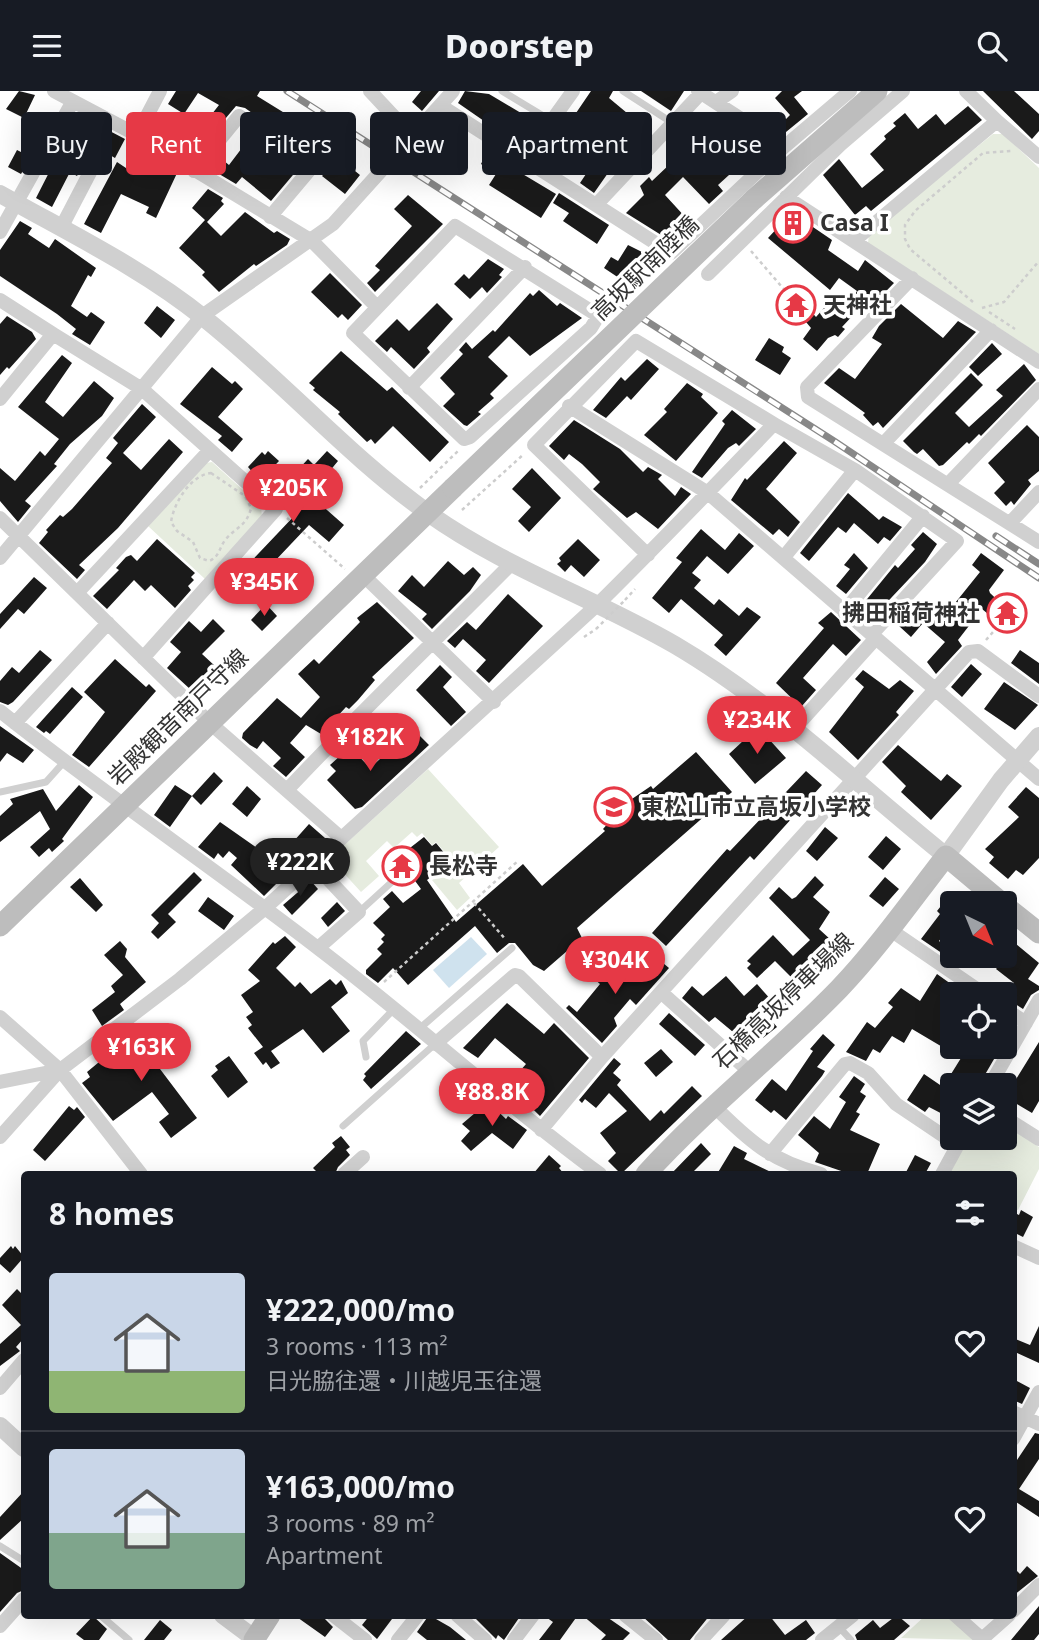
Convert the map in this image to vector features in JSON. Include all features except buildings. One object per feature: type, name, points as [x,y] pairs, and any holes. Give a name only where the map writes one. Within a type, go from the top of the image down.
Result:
[{"type":"main road","name":"高坂駅南陸橋","points":[[453,488],[753,200],[877,91]]},
{"type":"main road","name":"岩殿観音南戸守線","points":[[0,926],[210,723],[355,573],[453,488]]},
{"type":"main road","points":[[946,856],[988,891]]},
{"type":"main road","name":"石橋高坂停車場線","points":[[649,1171],[713,1105],[838,990],[946,856]]},
{"type":"main road","points":[[1017,915],[1039,933]]},
{"type":"main road","points":[[255,1639],[268,1619]]},
{"type":"street","points":[[54,91],[126,129]]},
{"type":"street","points":[[149,112],[160,91]]},
{"type":"street","points":[[370,91],[390,112]]},
{"type":"street","points":[[436,112],[453,91]]},
{"type":"street","points":[[556,112],[573,91]]},
{"type":"street","points":[[716,102],[732,91]]},
{"type":"street","points":[[786,145],[850,91]]},
{"type":"street","points":[[709,274],[786,197],[904,91]]},
{"type":"street","points":[[966,91],[1039,156]]},
{"type":"street","points":[[681,112],[700,92],[731,112]]},
{"type":"street","points":[[67,112],[73,101]]},
{"type":"street","points":[[441,106],[482,131]]},
{"type":"street","points":[[226,132],[239,116],[312,167],[270,217]]},
{"type":"street","points":[[855,240],[997,121]]},
{"type":"street","points":[[597,204],[666,128]]},
{"type":"street","points":[[0,232],[34,175]]},
{"type":"street","points":[[61,227],[89,175]]},
{"type":"street","points":[[201,175],[312,241],[376,306]]},
{"type":"street","points":[[0,558],[202,316],[312,241],[355,203],[380,175]]},
{"type":"street","points":[[553,175],[671,253],[754,175]]},
{"type":"street","points":[[0,194],[61,227],[202,316],[427,513],[510,564],[674,644],[714,670],[793,730],[946,856],[1039,736]]},
{"type":"street","points":[[786,197],[1039,362]]},
{"type":"street","points":[[455,226],[525,267],[594,313],[597,319],[591,328],[470,437],[464,439],[353,333],[376,306],[455,226]]},
{"type":"street","points":[[409,388],[525,267]]},
{"type":"street","points":[[912,278],[807,387],[808,397],[948,482],[1039,542]]},
{"type":"street","points":[[0,300],[142,389],[276,509],[143,658]]},
{"type":"street","points":[[884,443],[991,330]]},
{"type":"street","points":[[0,399],[53,334]]},
{"type":"street","points":[[648,555],[534,445],[569,406],[636,341],[855,470],[957,541],[793,730]]},
{"type":"street","points":[[948,482],[1039,389]]},
{"type":"street","points":[[569,406],[708,493],[1039,779]]},
{"type":"street","points":[[0,1137],[60,1070],[180,979],[264,909],[340,837],[494,702],[648,555],[774,424]]},
{"type":"street","points":[[76,593],[210,450]]},
{"type":"street","points":[[784,557],[855,470]]},
{"type":"street","points":[[1010,523],[1039,492]]},
{"type":"street","points":[[845,612],[923,516]]},
{"type":"street","points":[[0,519],[210,723],[340,837]]},
{"type":"street","points":[[287,790],[356,717],[432,645],[510,564]]},
{"type":"street","points":[[355,573],[494,702]]},
{"type":"street","points":[[15,723],[108,623]]},
{"type":"street","points":[[541,1130],[602,1057],[969,652],[978,651],[1039,696]]},
{"type":"street","points":[[0,711],[123,807],[318,948],[541,1130],[596,1171]]},
{"type":"street","points":[[313,863],[359,912],[318,948]]},
{"type":"street","points":[[889,929],[966,982]]},
{"type":"street","points":[[435,1044],[515,975],[602,1057]]},
{"type":"street","points":[[662,993],[750,1072]]},
{"type":"street","points":[[997,1073],[1039,1000]]},
{"type":"street","points":[[0,1017],[60,1070],[139,1171]]},
{"type":"street","points":[[1017,1017],[1026,1023]]},
{"type":"street","points":[[770,1154],[845,1064],[849,1063],[876,1081],[896,1104],[940,1130]]},
{"type":"street","points":[[0,1082],[60,1070]]},
{"type":"street","points":[[713,1105],[755,1146],[813,1171]]},
{"type":"street","points":[[1017,1125],[1039,1139]]},
{"type":"street","points":[[944,1171],[954,1150]]},
{"type":"street","points":[[347,1171],[363,1157]]},
{"type":"street","points":[[1017,1248],[1039,1258]]},
{"type":"street","points":[[0,1388],[21,1364]]},
{"type":"street","points":[[1026,1418],[1039,1392]]},
{"type":"street","points":[[0,1426],[21,1445]]},
{"type":"street","points":[[1017,1607],[1039,1585]]},
{"type":"street","points":[[0,1626],[21,1602]]},
{"type":"street","points":[[228,1619],[255,1639]]},
{"type":"street","points":[[338,1619],[365,1640]]},
{"type":"street","points":[[398,1640],[415,1619]]},
{"type":"street","points":[[461,1619],[485,1640]]},
{"type":"street","points":[[513,1640],[530,1619]]},
{"type":"street","points":[[630,1619],[656,1640]]},
{"type":"street","points":[[701,1640],[720,1619]]},
{"type":"street","points":[[822,1640],[848,1619]]},
{"type":"street","points":[[959,1619],[982,1640],[1005,1619]]},
{"type":"lane","points":[[502,91],[537,112]]},
{"type":"lane","points":[[623,91],[666,119]]},
{"type":"lane","points":[[0,792],[46,782],[64,762]]},
{"type":"lane","points":[[359,912],[406,869]]},
{"type":"lane","points":[[418,1030],[512,948]]},
{"type":"lane","points":[[366,1057],[363,1041],[394,1009]]},
{"type":"lane","points":[[343,1126],[435,1044]]},
{"type":"lane","points":[[0,1546],[21,1559]]},
{"type":"lane","points":[[105,1619],[129,1640]]},
{"type":"lane","points":[[839,1627],[851,1640]]},
{"type":"path","points":[[1017,153],[983,153],[915,211],[905,225],[905,239],[919,259],[947,279],[979,309],[1004,302],[1039,261]]},
{"type":"path","points":[[743,241],[788,294]]},
{"type":"path","points":[[419,488],[460,449],[464,439]]},
{"type":"path","points":[[462,510],[534,445]]},
{"type":"path","points":[[211,473],[244,496],[250,504],[249,516],[242,528],[225,540],[216,557],[204,561],[194,542],[173,527],[172,513],[181,494],[198,477],[211,473]]},
{"type":"path","points":[[276,509],[355,573]]},
{"type":"path","points":[[596,629],[625,600]]},
{"type":"path","points":[[978,651],[1000,624]]},
{"type":"path","points":[[374,992],[519,860]]},
{"type":"path","points":[[474,903],[512,948]]},
{"type":"shaded area","points":[[993,134],[1003,134],[1039,168],[1039,354],[868,243],[869,234]]},
{"type":"shaded area","points":[[212,462],[261,506],[262,517],[205,579],[148,526],[206,463]]},
{"type":"shaded area","points":[[428,769],[499,847],[459,883],[470,898],[457,910],[432,880],[449,866],[444,859],[447,855],[436,842],[432,845],[422,833],[417,837],[412,832],[394,848],[387,841],[366,861],[379,876],[361,892],[330,858]]},
{"type":"shaded area","points":[[1017,1132],[1039,1147],[1039,1169],[1018,1210],[1017,1171],[951,1171],[962,1150],[1017,1150]]},
{"type":"shaded area","points":[[922,1619],[954,1619],[978,1640],[901,1638]]},
{"type":"water","points":[[471,937],[487,954],[449,988],[433,970]]},
{"type":"railway","points":[[287,91],[834,441],[1039,578]]},
{"type":"railway","points":[[996,536],[1039,564]]},
{"type":"place","name":"Casa I","points":[[793,223]]},
{"type":"place","name":"天神社","points":[[796,305]]},
{"type":"place","name":"拂田稲荷神社","points":[[1007,613]]},
{"type":"place","name":"東松山市立高坂小学校","points":[[614,807]]},
{"type":"place","name":"長松寺","points":[[402,866]]}]
